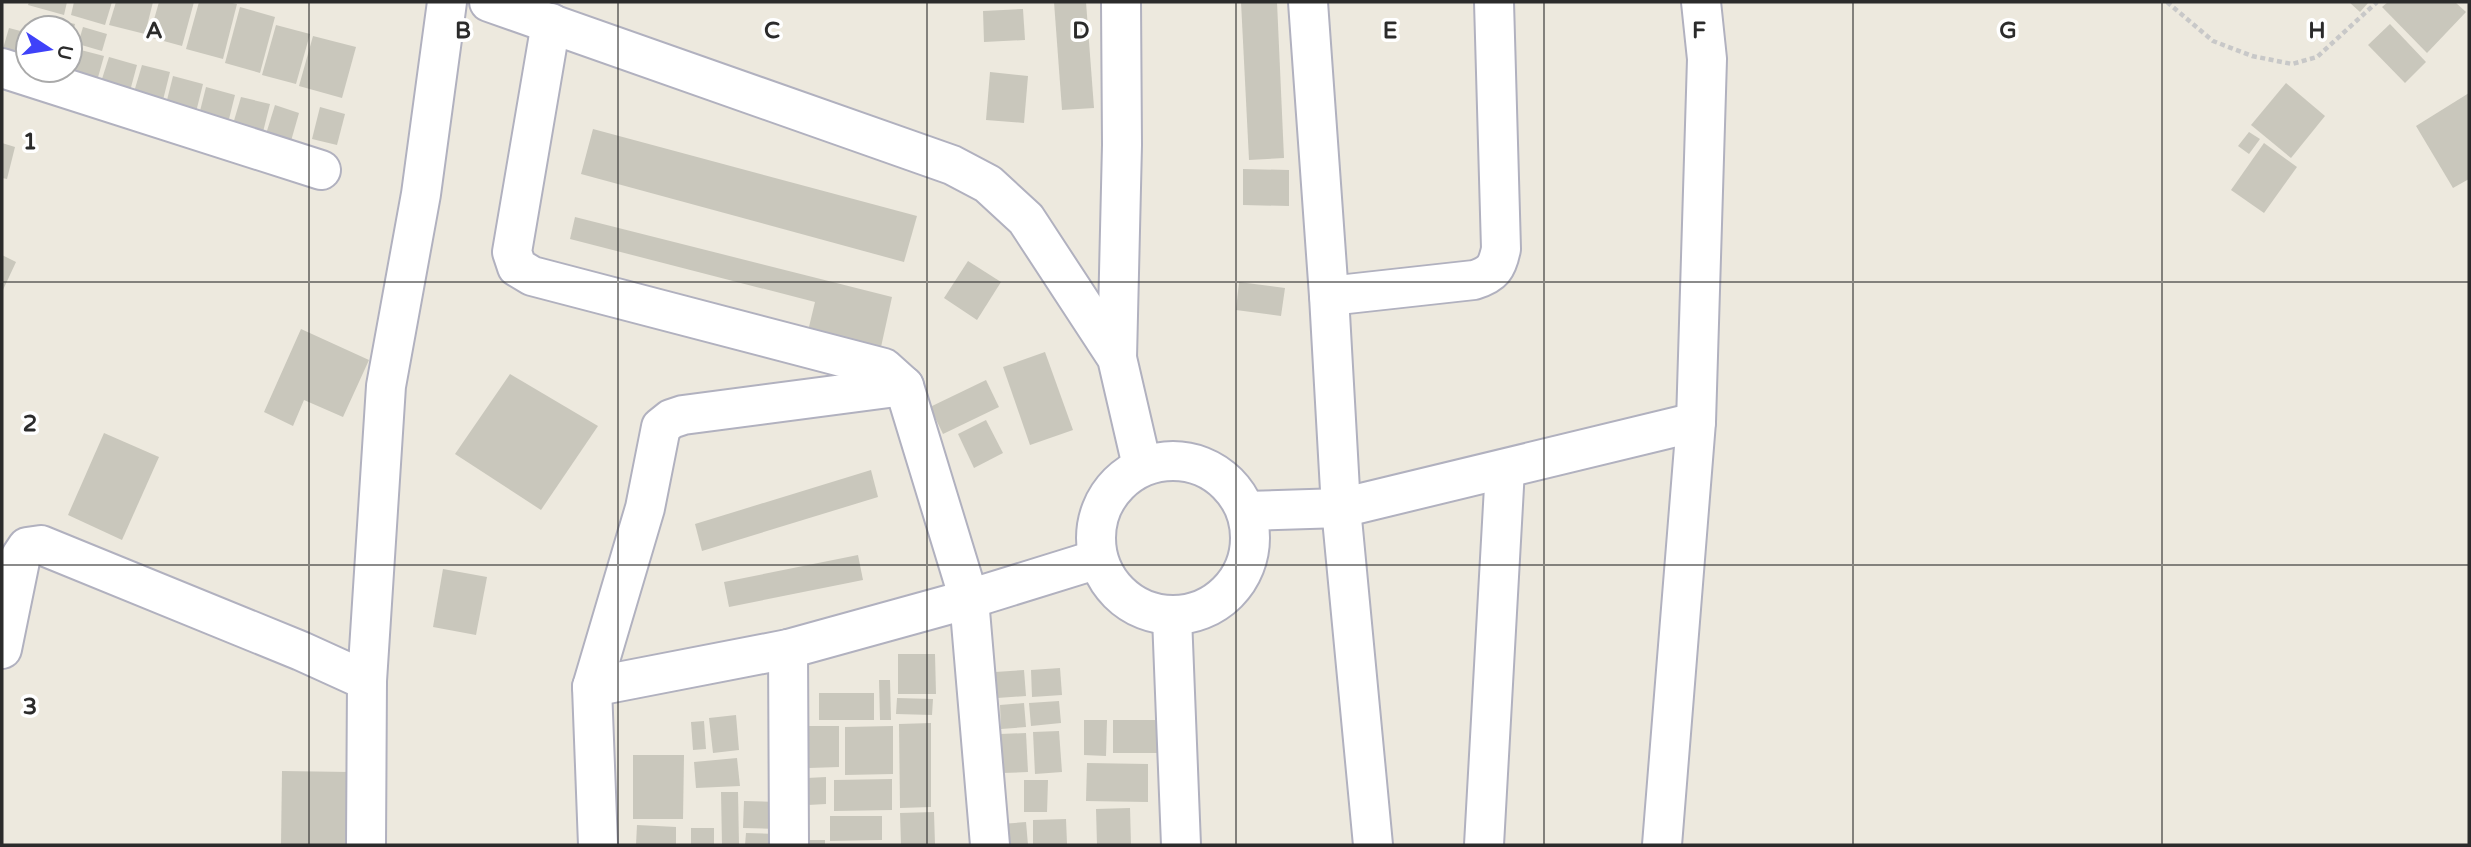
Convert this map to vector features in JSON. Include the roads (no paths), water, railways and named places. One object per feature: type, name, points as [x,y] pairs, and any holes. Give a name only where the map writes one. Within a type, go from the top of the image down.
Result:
[{"type":"street","points":[[366,845],[367,681],[386,386],[421,194],[447,2]]},
{"type":"street","points":[[489,2],[951,165],[988,184],[1027,219],[1117,358]]},
{"type":"street","points":[[1121,2],[1122,145],[1117,358],[1142,466]]},
{"type":"street","points":[[1308,2],[1341,508],[1373,845]]},
{"type":"street","points":[[1329,296],[1474,280],[1489,276],[1497,267],[1501,249],[1494,2]]},
{"type":"street","points":[[1662,845],[1696,422],[1707,59],[1701,2]]},
{"type":"street","points":[[551,23],[512,252],[516,267],[532,276],[884,368],[904,386],[969,598],[990,845]]},
{"type":"street","points":[[2,68],[321,170]]},
{"type":"street","points":[[598,845],[592,687],[645,508],[662,427],[671,419],[683,415],[904,386]]},
{"type":"street","points":[[1246,511],[1341,508],[1696,422]]},
{"type":"street","points":[[1173,460],[1204,466],[1230,484],[1246,511],[1250,548],[1237,583],[1208,608],[1172,617],[1147,612],[1125,600],[1108,582],[1098,559],[1095,531],[1103,505],[1119,482],[1142,466],[1173,460]]},
{"type":"street","points":[[1484,845],[1505,469]]},
{"type":"street","points":[[2,649],[21,556],[27,547],[41,545],[301,651],[367,681]]},
{"type":"street","points":[[592,687],[788,649],[1098,559]]},
{"type":"street","points":[[1172,617],[1181,845]]},
{"type":"street","points":[[788,649],[789,845]]}]
